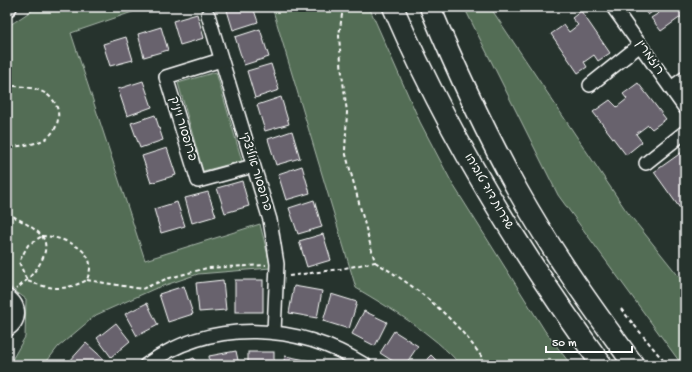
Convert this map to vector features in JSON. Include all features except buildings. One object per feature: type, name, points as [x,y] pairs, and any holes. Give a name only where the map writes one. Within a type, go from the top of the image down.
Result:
[{"type":"highway","name":"שדרות דוד טוביהו","points":[[393,7],[451,128],[486,190],[547,288],[602,365]]},
{"type":"highway","points":[[430,7],[450,53],[517,190],[549,243],[634,365]]},
{"type":"street","name":"רוזמרין","points":[[613,7],[685,108]]},
{"type":"street","name":"פרופסור אוליצקי","points":[[208,15],[270,220],[277,271],[274,332]]},
{"type":"street","points":[[590,85],[640,45]]},
{"type":"street","name":"פרופסור ויניק","points":[[221,60],[166,77],[198,180],[253,166]]},
{"type":"street","points":[[671,88],[685,78]]},
{"type":"street","points":[[646,163],[685,132]]},
{"type":"street","points":[[7,296],[16,305],[18,316],[12,326],[7,330]]},
{"type":"street","points":[[146,365],[172,349],[210,336],[246,331],[274,332],[301,336],[338,350],[365,365]]},
{"type":"path","points":[[343,7],[340,36],[342,74],[347,112],[345,151],[375,262]]},
{"type":"path","points":[[7,86],[28,87],[49,96],[58,109],[57,124],[54,133],[41,141],[7,148]]},
{"type":"path","points":[[7,213],[42,236],[46,247],[43,258],[27,281],[7,296]]},
{"type":"path","points":[[87,280],[91,266],[85,253],[70,242],[54,236],[42,236],[28,245],[19,262],[27,281],[50,289],[72,287],[87,280],[142,289],[166,279],[207,268],[277,271],[340,269],[375,262],[405,280],[445,313],[476,347],[487,365]]},
{"type":"path","points":[[622,309],[667,365]]},
{"type":"green space","points":[[37,7],[147,7],[71,33],[145,260],[260,224],[271,268],[198,274],[154,289],[96,315],[58,347],[44,365],[9,365],[25,337],[26,299],[7,285],[7,27]]},
{"type":"green space","points":[[272,7],[369,7],[420,122],[452,183],[545,331],[571,365],[461,365],[450,353],[425,332],[356,288]]},
{"type":"green space","points":[[464,7],[490,7],[625,209],[685,284],[685,365],[682,365],[558,195]]},
{"type":"green space","points":[[216,72],[242,161],[203,171],[178,83]]}]
